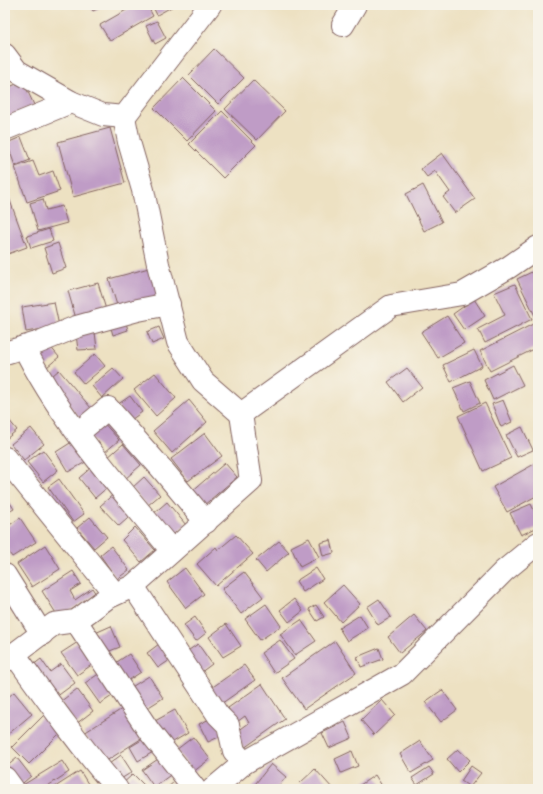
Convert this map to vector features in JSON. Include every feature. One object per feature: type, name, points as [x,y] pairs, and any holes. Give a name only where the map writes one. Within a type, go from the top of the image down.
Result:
[{"type":"street","points":[[117,789],[10,658],[54,624],[76,621],[107,598],[124,590],[206,522],[251,481],[241,414],[203,381],[178,342],[158,264],[143,190],[129,142],[124,117],[210,5]]},
{"type":"street","points":[[343,25],[355,5]]},
{"type":"street","points":[[5,55],[17,70],[71,102],[103,115],[124,117]]},
{"type":"street","points":[[5,129],[71,102]]},
{"type":"street","points":[[241,414],[391,306],[462,294],[509,267],[538,247]]},
{"type":"street","points":[[169,304],[138,310],[76,327],[14,350],[172,551]]},
{"type":"street","points":[[78,433],[108,408],[206,522]]},
{"type":"street","points":[[5,458],[124,590],[218,715],[228,725],[234,751],[244,763]]},
{"type":"street","points":[[213,789],[244,763],[402,674],[504,571],[538,543]]},
{"type":"street","points":[[5,575],[42,634]]},
{"type":"street","points":[[76,621],[149,731],[195,789]]},
{"type":"street","points":[[5,778],[13,789]]},
{"type":"building","points":[[89,5],[105,5],[93,11]]},
{"type":"building","points":[[135,5],[147,5],[153,16],[110,41],[100,25]]},
{"type":"building","points":[[152,5],[175,5],[157,15]]},
{"type":"building","points":[[157,21],[166,38],[155,44],[146,26]]},
{"type":"building","points":[[214,49],[244,78],[218,104],[189,75]]},
{"type":"building","points":[[183,78],[216,111],[187,141],[154,108]]},
{"type":"building","points":[[253,80],[285,111],[257,140],[225,109]]},
{"type":"building","points":[[23,81],[34,105],[5,118],[5,89]]},
{"type":"building","points":[[222,111],[256,145],[223,178],[189,144]]},
{"type":"building","points":[[110,128],[125,183],[73,197],[58,142]]},
{"type":"building","points":[[21,137],[30,160],[15,166],[7,143]]},
{"type":"building","points":[[442,153],[475,199],[455,213],[443,197],[450,192],[435,171],[427,177],[421,169]]},
{"type":"building","points":[[33,161],[39,176],[53,171],[60,191],[27,202],[15,167]]},
{"type":"building","points":[[423,185],[442,222],[424,231],[406,194]]},
{"type":"building","points":[[5,187],[27,247],[5,255]]},
{"type":"building","points":[[43,199],[46,210],[62,206],[67,223],[38,231],[30,203]]},
{"type":"building","points":[[49,229],[53,241],[31,248],[27,236]]},
{"type":"building","points":[[58,243],[66,268],[52,273],[44,248]]},
{"type":"building","points":[[156,266],[166,298],[119,312],[109,279]]},
{"type":"building","points":[[538,269],[538,322],[517,279]]},
{"type":"building","points":[[98,283],[107,313],[77,322],[68,291]]},
{"type":"building","points":[[515,284],[532,319],[485,343],[478,329],[505,315],[494,293]]},
{"type":"building","points":[[474,299],[485,316],[464,330],[453,314]]},
{"type":"building","points":[[54,302],[59,326],[26,332],[22,307]]},
{"type":"building","points":[[124,316],[128,330],[113,335],[109,321]]},
{"type":"building","points":[[447,316],[464,343],[438,358],[421,332]]},
{"type":"building","points":[[537,322],[538,347],[490,371],[480,351]]},
{"type":"building","points":[[159,327],[164,339],[152,344],[147,332]]},
{"type":"building","points":[[95,332],[97,349],[78,350],[76,334]]},
{"type":"building","points":[[49,345],[59,357],[47,367],[37,356]]},
{"type":"building","points":[[474,350],[482,366],[451,382],[443,365]]},
{"type":"building","points":[[95,354],[105,366],[84,384],[74,372]]},
{"type":"building","points":[[513,365],[523,385],[493,400],[484,380]]},
{"type":"building","points":[[113,368],[123,379],[102,398],[92,386]]},
{"type":"building","points":[[407,368],[422,387],[403,402],[388,382]]},
{"type":"building","points":[[59,370],[91,408],[80,418],[47,380]]},
{"type":"building","points":[[155,373],[176,398],[156,416],[134,390]]},
{"type":"building","points":[[470,381],[480,403],[464,411],[453,388]]},
{"type":"building","points":[[130,396],[142,412],[128,422],[117,405]]},
{"type":"building","points":[[189,400],[207,422],[172,453],[153,431]]},
{"type":"building","points":[[503,400],[512,422],[501,427],[492,404]]},
{"type":"building","points":[[485,403],[511,458],[483,471],[458,416]]},
{"type":"building","points":[[5,415],[17,430],[5,440]]},
{"type":"building","points":[[101,420],[119,440],[104,453],[87,432]]},
{"type":"building","points":[[522,427],[533,450],[517,457],[506,435]]},
{"type":"building","points":[[31,428],[44,444],[24,460],[11,444]]},
{"type":"building","points":[[205,433],[222,456],[188,481],[171,459]]},
{"type":"building","points":[[78,438],[91,459],[68,472],[56,452]]},
{"type":"building","points":[[123,444],[141,465],[125,479],[107,458]]},
{"type":"building","points":[[43,450],[58,470],[43,482],[27,462]]},
{"type":"building","points":[[538,462],[538,495],[507,512],[493,487]]},
{"type":"building","points":[[225,463],[237,477],[203,506],[191,492]]},
{"type":"building","points":[[93,466],[109,486],[95,498],[79,478]]},
{"type":"building","points":[[144,477],[160,495],[147,506],[132,488]]},
{"type":"building","points":[[59,479],[84,514],[73,522],[48,487]]},
{"type":"building","points":[[116,492],[135,512],[119,526],[100,506]]},
{"type":"building","points":[[5,495],[14,509],[5,514]]},
{"type":"building","points":[[167,502],[186,525],[172,537],[153,514]]},
{"type":"building","points":[[531,504],[538,519],[538,527],[521,535],[510,513]]},
{"type":"building","points":[[90,517],[107,537],[94,548],[77,528]]},
{"type":"building","points":[[20,518],[36,542],[12,557],[5,547],[5,528]]},
{"type":"building","points":[[135,527],[155,550],[141,562],[122,540]]},
{"type":"building","points":[[236,535],[253,554],[216,586],[197,564],[216,547],[218,550]]},
{"type":"building","points":[[309,538],[319,557],[300,567],[291,547]]},
{"type":"building","points":[[331,540],[334,553],[323,556],[320,543]]},
{"type":"building","points":[[279,541],[289,552],[266,572],[256,560]]},
{"type":"building","points":[[45,545],[60,569],[32,587],[17,564]]},
{"type":"building","points":[[111,546],[129,570],[117,579],[100,555]]},
{"type":"building","points":[[185,568],[204,594],[186,608],[167,582]]},
{"type":"building","points":[[316,568],[323,579],[303,592],[296,581]]},
{"type":"building","points":[[73,571],[81,584],[70,591],[75,600],[92,588],[96,594],[59,618],[42,591]]},
{"type":"building","points":[[244,572],[263,597],[241,614],[222,589]]},
{"type":"building","points":[[343,585],[360,604],[341,622],[324,602]]},
{"type":"building","points":[[294,599],[303,611],[289,622],[280,610]]},
{"type":"building","points":[[379,599],[391,617],[378,625],[367,607]]},
{"type":"building","points":[[266,604],[281,626],[260,640],[245,619]]},
{"type":"building","points":[[316,605],[324,617],[317,621],[309,609]]},
{"type":"building","points":[[360,615],[368,628],[347,641],[339,628]]},
{"type":"building","points":[[414,615],[427,631],[400,653],[388,637]]},
{"type":"building","points":[[195,617],[206,633],[196,641],[184,625]]},
{"type":"building","points":[[301,620],[316,641],[295,655],[280,634]]},
{"type":"building","points":[[226,624],[241,646],[223,657],[209,637]]},
{"type":"building","points":[[111,626],[120,647],[102,654],[93,634]]},
{"type":"building","points":[[280,640],[294,659],[274,673],[261,653]]},
{"type":"building","points":[[335,641],[356,673],[304,709],[282,678]]},
{"type":"building","points":[[78,642],[93,664],[77,675],[61,653]]},
{"type":"building","points":[[159,644],[170,660],[158,668],[147,653]]},
{"type":"building","points":[[198,644],[212,664],[200,673],[186,652]]},
{"type":"building","points":[[379,648],[383,659],[361,667],[357,657]]},
{"type":"building","points":[[129,654],[141,672],[123,684],[111,666]]},
{"type":"building","points":[[41,659],[50,672],[61,664],[75,683],[52,700],[28,669]]},
{"type":"building","points":[[244,665],[255,680],[218,706],[207,691]]},
{"type":"building","points":[[100,673],[115,694],[100,704],[85,683]]},
{"type":"building","points":[[149,676],[163,698],[144,710],[130,688]]},
{"type":"building","points":[[262,684],[285,719],[244,748],[234,734],[249,723],[245,716],[237,722],[228,708]]},
{"type":"building","points":[[77,689],[93,711],[76,724],[60,702]]},
{"type":"building","points":[[442,690],[457,710],[441,722],[425,702]]},
{"type":"building","points":[[14,692],[32,714],[6,736],[5,700]]},
{"type":"building","points":[[382,700],[395,715],[374,735],[361,720]]},
{"type":"building","points":[[125,707],[144,737],[103,763],[84,733]]},
{"type":"building","points":[[175,710],[188,733],[168,745],[155,721]]},
{"type":"building","points":[[44,715],[61,732],[29,764],[12,747]]},
{"type":"building","points":[[214,717],[223,735],[208,742],[199,724]]},
{"type":"building","points":[[345,722],[352,738],[329,748],[322,733]]},
{"type":"building","points":[[193,737],[210,759],[193,772],[176,750]]},
{"type":"building","points":[[145,738],[153,752],[138,761],[130,747]]},
{"type":"building","points":[[420,741],[433,760],[411,773],[400,754]]},
{"type":"building","points":[[458,749],[470,760],[458,772],[447,759]]},
{"type":"building","points":[[352,751],[358,766],[341,773],[335,759]]},
{"type":"building","points":[[121,755],[132,772],[116,782],[105,767]]},
{"type":"building","points":[[161,757],[173,773],[154,787],[142,770]]},
{"type":"building","points":[[17,758],[31,776],[16,789],[5,768]]},
{"type":"building","points":[[62,761],[69,772],[43,789],[18,788]]},
{"type":"building","points":[[271,764],[286,777],[276,789],[252,788]]},
{"type":"building","points":[[471,766],[481,773],[470,787],[461,781]]},
{"type":"building","points":[[429,767],[434,774],[417,785],[412,778]]},
{"type":"building","points":[[315,769],[333,789],[306,789],[300,783]]},
{"type":"building","points":[[80,771],[90,787],[87,789],[52,789]]},
{"type":"building","points":[[133,774],[144,785],[140,789],[121,789],[119,787]]},
{"type":"building","points":[[375,775],[384,789],[354,789]]},
{"type":"building","points":[[175,781],[181,789],[166,789]]}]
